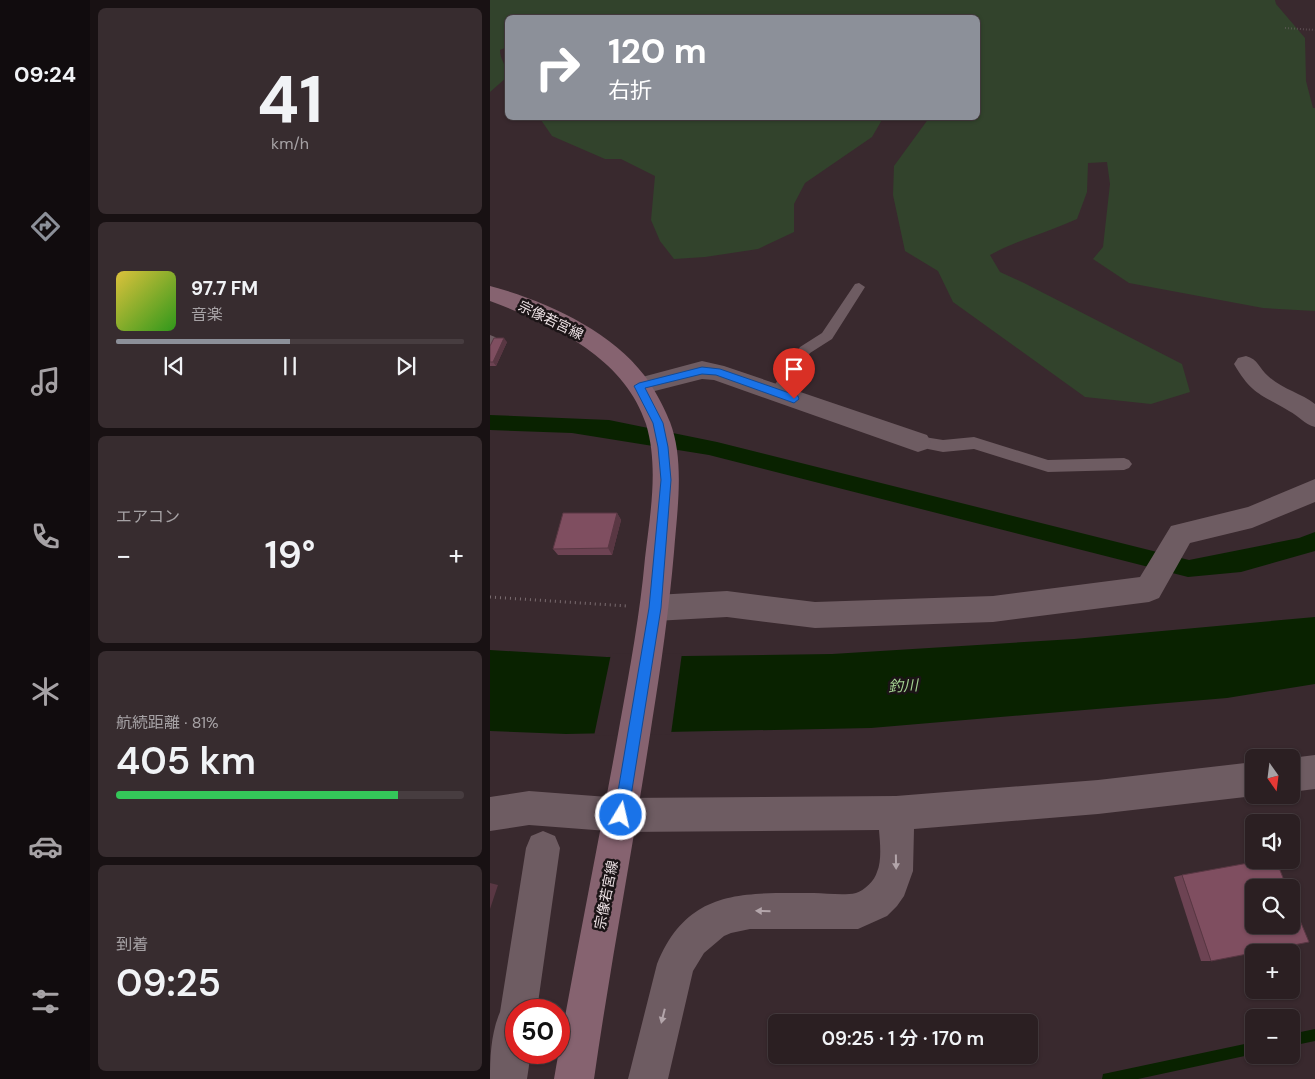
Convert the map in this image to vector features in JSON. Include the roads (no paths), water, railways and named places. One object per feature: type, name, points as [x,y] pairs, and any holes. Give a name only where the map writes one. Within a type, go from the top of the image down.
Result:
[{"type":"main road","name":"宗像若宮線","points":[[490,293],[528,307],[571,327],[610,353],[639,386],[660,435],[666,480],[654,612],[621,815],[587,995],[574,1079]]},
{"type":"street","points":[[1246,364],[1258,381],[1269,390],[1299,405],[1315,418]]},
{"type":"street","points":[[639,386],[702,370],[716,372],[918,442]]},
{"type":"street","points":[[654,612],[727,604],[815,615],[993,609],[1149,589],[1181,534],[1252,517],[1315,490]]},
{"type":"street","points":[[1300,774],[1315,772]]},
{"type":"street","points":[[490,814],[529,808],[621,815],[896,813],[1098,797],[1245,780]]},
{"type":"street","points":[[648,1079],[676,964],[692,940],[711,923],[728,915],[750,911],[858,911],[874,904],[889,891],[897,871],[896,813]]},
{"type":"street","points":[[520,999],[542,848]]},
{"type":"street","points":[[507,1079],[509,1064]]},
{"type":"lane","points":[[776,393],[805,350],[827,336],[859,287]]},
{"type":"lane","points":[[490,340],[494,343],[490,351]]},
{"type":"lane","points":[[918,442],[943,446],[974,443],[1048,466],[1124,464]]},
{"type":"water","points":[[490,415],[609,420],[717,442],[1189,560],[1299,538],[1315,532],[1315,551],[1241,572],[1188,577],[709,455],[572,433],[490,430]]},
{"type":"water","name":"釣川","points":[[1315,617],[1315,684],[1227,698],[871,728],[566,734],[490,731],[490,650],[607,657],[832,654],[1074,639]]},
{"type":"waterway","points":[[1300,1038],[1315,1035]]},
{"type":"waterway","points":[[1108,1079],[1245,1050]]}]
